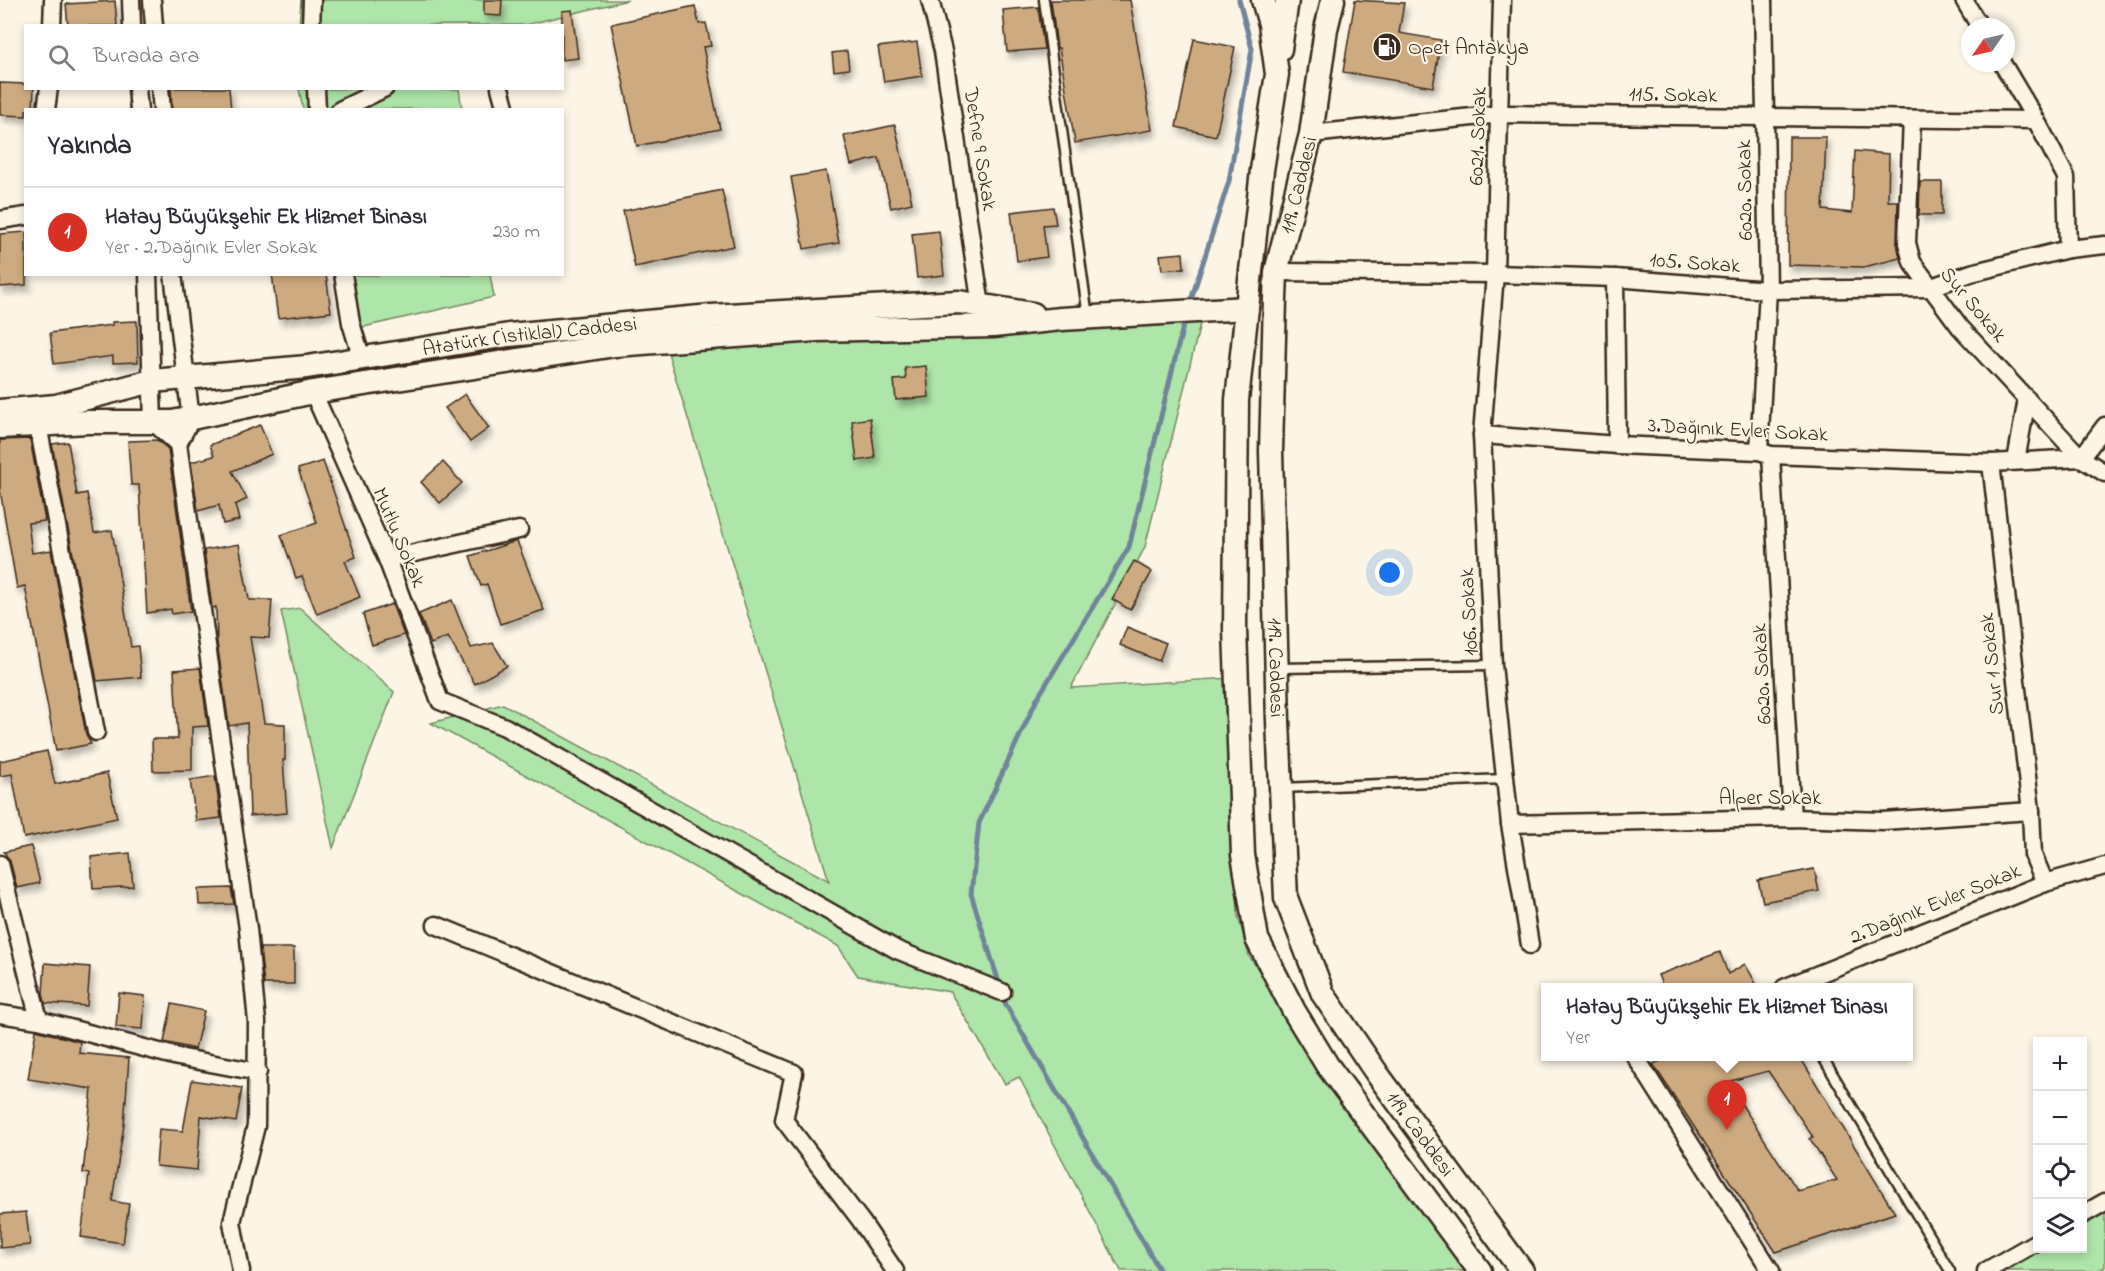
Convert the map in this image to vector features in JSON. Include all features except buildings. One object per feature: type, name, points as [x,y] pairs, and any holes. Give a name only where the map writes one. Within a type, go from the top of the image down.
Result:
[{"type":"street","points":[[52,24],[53,0]]},
{"type":"street","points":[[130,0],[132,24]]},
{"type":"street","points":[[152,0],[154,24]]},
{"type":"street","points":[[311,24],[312,0]]},
{"type":"street","name":"Defne 9 Sokak","points":[[930,0],[943,51],[981,306]]},
{"type":"street","name":"119. Caddesi","points":[[1263,0],[1270,24],[1277,74]]},
{"type":"street","name":"119. Caddesi","points":[[1287,0],[1262,170],[1237,400],[1235,629],[1243,855],[1257,939],[1294,1011],[1327,1065],[1480,1271]]},
{"type":"street","name":"119. Caddesi","points":[[1333,0],[1311,134],[1276,272],[1271,451],[1280,788],[1287,898],[1323,994],[1378,1075],[1522,1271]]},
{"type":"street","name":"6021. Sokak","points":[[1495,274],[1501,114],[1502,0]]},
{"type":"street","name":"6020. Sokak","points":[[1763,0],[1768,290],[1765,453],[1791,818]]},
{"type":"street","points":[[1964,0],[1975,18]]},
{"type":"street","points":[[2008,72],[2037,120],[2066,177],[2068,249]]},
{"type":"street","points":[[46,108],[49,90]]},
{"type":"street","points":[[137,90],[138,108]]},
{"type":"street","points":[[160,90],[162,108]]},
{"type":"street","points":[[316,90],[317,108]]},
{"type":"street","points":[[344,108],[381,90]]},
{"type":"street","points":[[501,90],[505,108]]},
{"type":"street","name":"115. Sokak","points":[[1311,134],[1501,114],[2037,120]]},
{"type":"street","name":"Sur Sokak","points":[[1912,119],[1907,243],[1912,262],[1960,327],[2081,458],[2105,473]]},
{"type":"street","points":[[0,220],[24,216]]},
{"type":"street","name":"105. Sokak","points":[[1276,272],[1495,274],[1615,278],[1768,290],[1929,288],[1971,273],[2068,249],[2105,245]]},
{"type":"street","name":"106. Sokak","points":[[1495,274],[1482,435],[1493,665],[1510,824],[1530,945]]},
{"type":"street","points":[[148,276],[153,422],[178,444]]},
{"type":"street","points":[[173,276],[191,419],[178,444],[248,929],[257,1022],[256,1126],[232,1222],[241,1271]]},
{"type":"street","points":[[343,276],[351,323],[362,359]]},
{"type":"street","points":[[1615,278],[1617,445]]},
{"type":"street","name":"Atatürk (İstiklal) Caddesi","points":[[0,411],[56,406],[152,381],[307,367],[509,335],[711,316],[960,302],[1061,319]]},
{"type":"street","name":"Atatürk (İstiklal) Caddesi","points":[[0,427],[191,419],[313,392],[615,345],[816,330],[993,326],[1088,317],[1247,308]]},
{"type":"street","name":"Mutlu Sokak","points":[[313,392],[387,559],[440,701],[505,727],[897,950],[1002,992]]},
{"type":"street","points":[[2016,461],[2027,399]]},
{"type":"street","points":[[38,425],[96,732]]},
{"type":"street","points":[[1991,463],[2081,458],[2105,426]]},
{"type":"street","name":"3.Dağınık Evler Sokak","points":[[1482,435],[1617,445],[1991,463]]},
{"type":"street","name":"Sur 1 Sokak","points":[[1991,463],[2031,811],[2033,855],[2045,883]]},
{"type":"street","points":[[387,559],[519,530]]},
{"type":"street","name":"Alper Sokak","points":[[1510,824],[1791,818],[1883,821],[2031,811]]},
{"type":"street","points":[[0,864],[39,1020]]},
{"type":"street","name":"2.Dağınık Evler Sokak","points":[[1794,983],[2045,883],[2105,867]]},
{"type":"street","points":[[436,925],[794,1073],[784,1120],[895,1271]]},
{"type":"street","points":[[0,1014],[39,1020],[178,1057],[258,1072]]},
{"type":"street","points":[[1638,1061],[1771,1271]]},
{"type":"street","points":[[2087,1212],[2105,1202]]},
{"type":"street","points":[[1986,1271],[2033,1243]]},
{"type":"lane","points":[[1044,0],[1088,317]]},
{"type":"lane","points":[[1276,668],[1493,665]]},
{"type":"lane","points":[[1280,788],[1505,779]]},
{"type":"lane","points":[[1825,1061],[1950,1271]]},
{"type":"green space","points":[[301,0],[628,0],[529,24],[299,24]]},
{"type":"green space","points":[[299,90],[459,90],[462,108],[303,108]]},
{"type":"green space","points":[[335,276],[490,276],[494,297],[346,331]]},
{"type":"green space","points":[[1202,316],[1145,547],[1071,688],[1231,678],[1238,916],[1249,956],[1465,1271],[1121,1271],[1019,1077],[1005,1084],[950,992],[858,976],[838,946],[431,723],[503,704],[829,881],[664,340]]},
{"type":"green space","points":[[300,608],[394,692],[333,848],[281,611]]},
{"type":"green space","points":[[2105,1213],[2105,1267],[2098,1271],[2000,1271],[2034,1253],[2087,1253],[2087,1223]]},
{"type":"waterway","points":[[1191,300],[1229,181],[1252,49],[1239,0]]},
{"type":"waterway","points":[[1160,1271],[1006,1005],[971,894],[979,823],[1037,699],[1129,547],[1184,322]]},
{"type":"place","name":"Opet Antakya","points":[[1387,47]]},
{"type":"place","name":"Hatay Büyükşehir Ek Hizmet Binası","points":[[1727,1130]]}]
